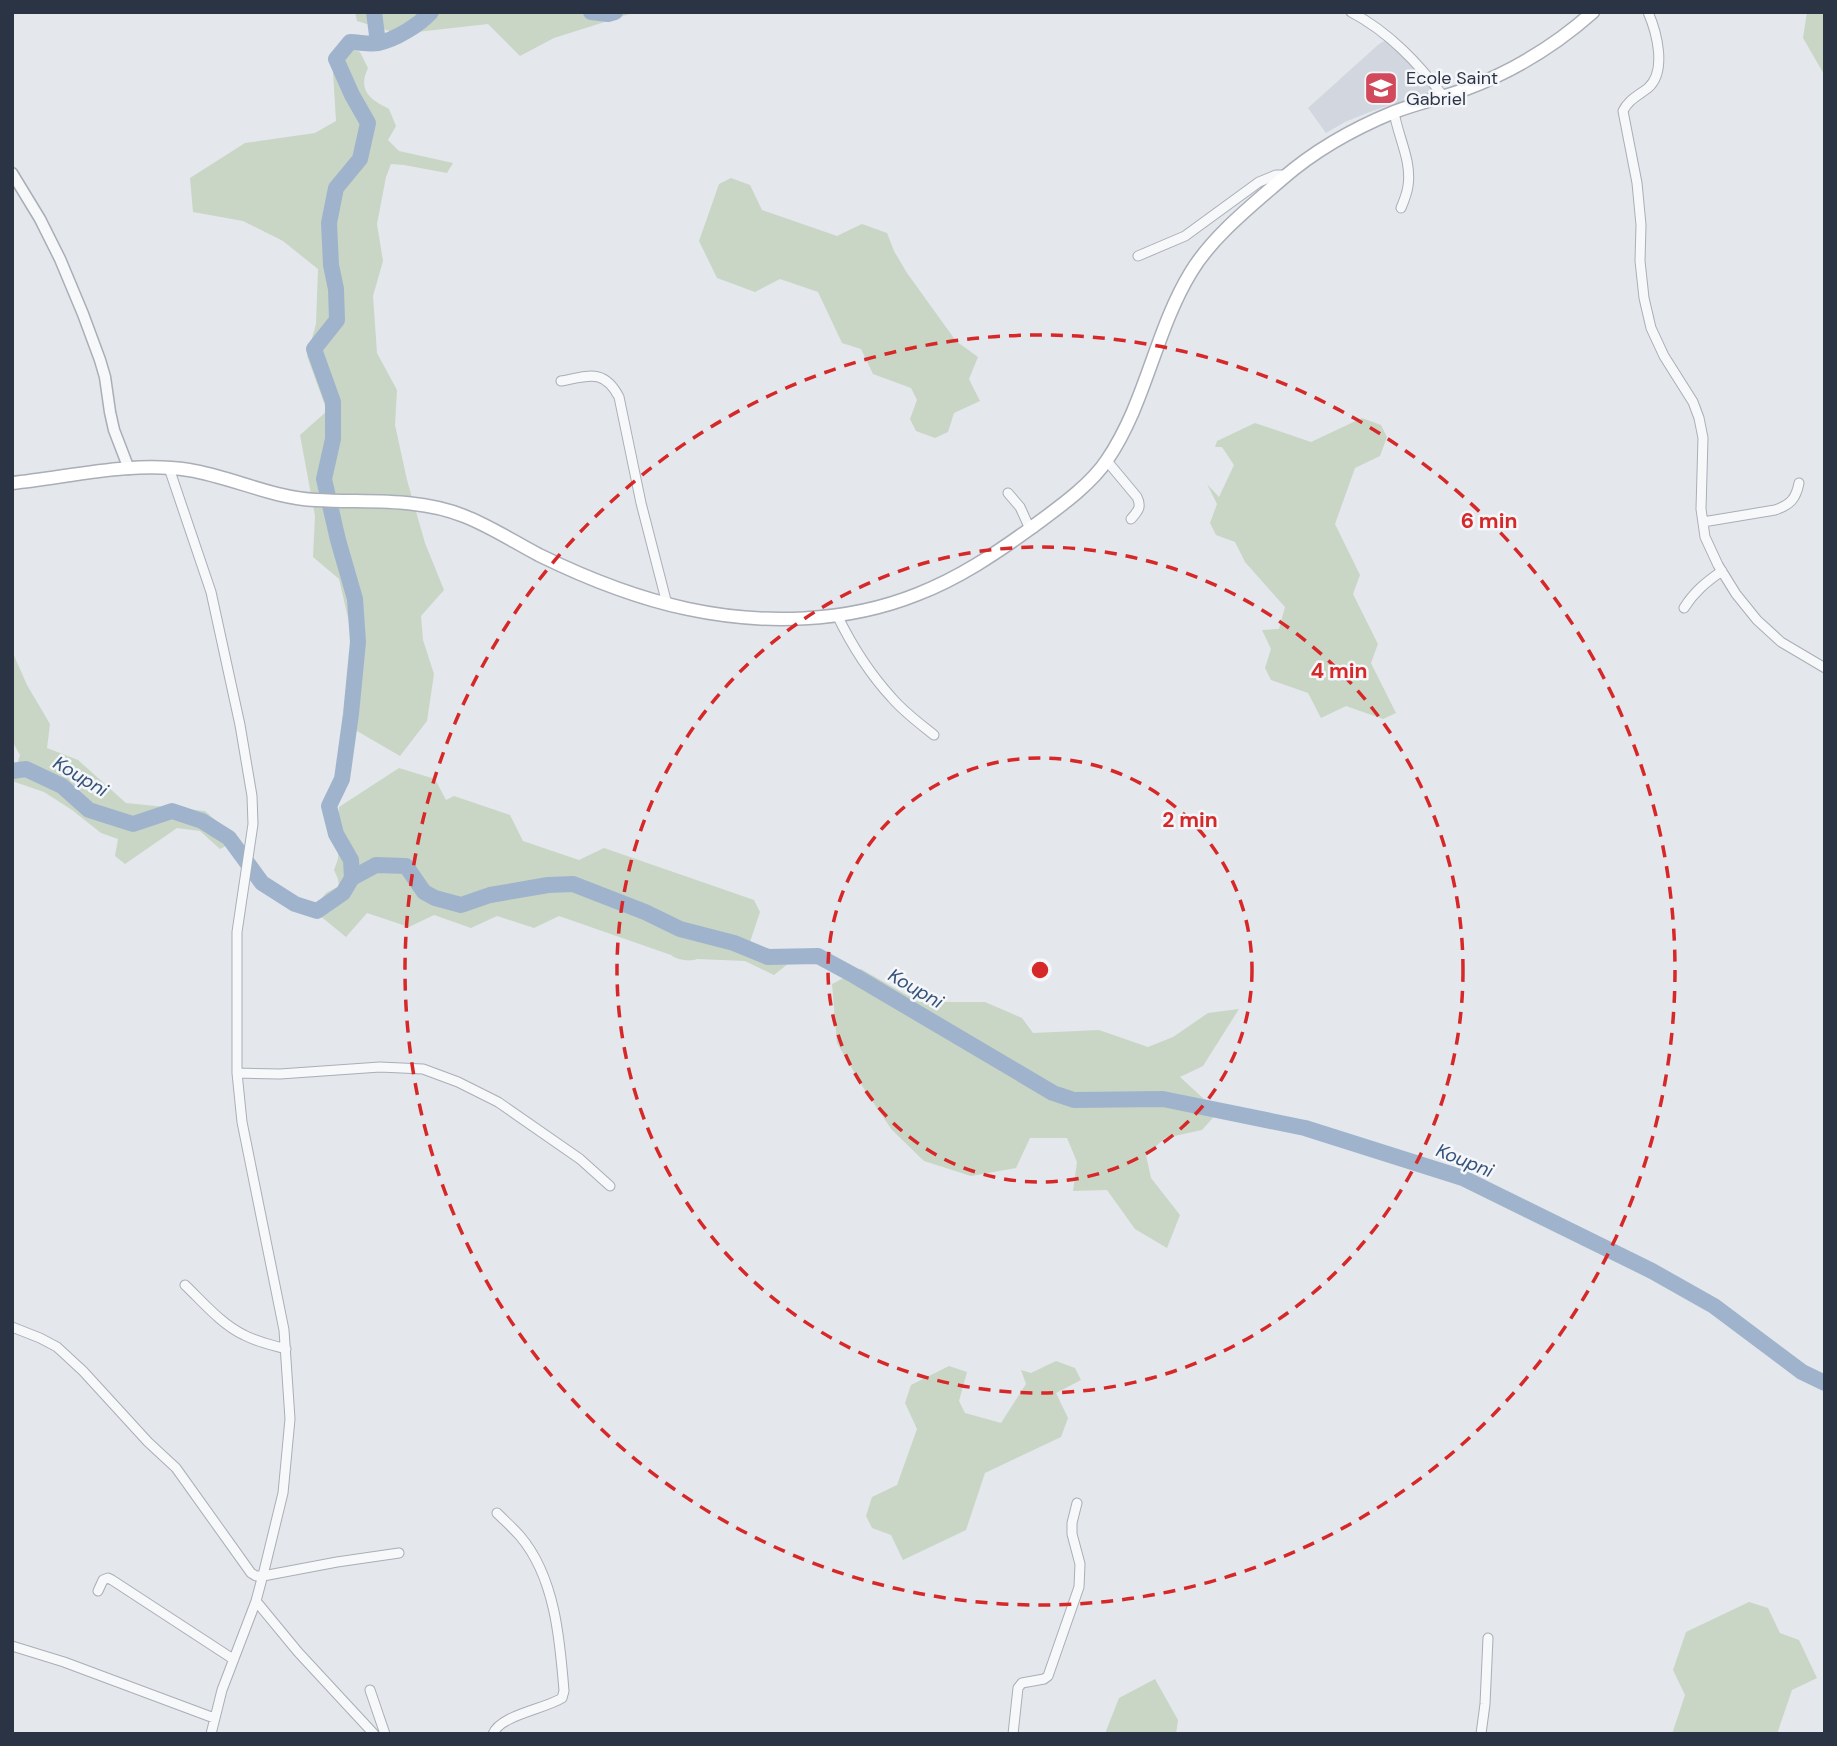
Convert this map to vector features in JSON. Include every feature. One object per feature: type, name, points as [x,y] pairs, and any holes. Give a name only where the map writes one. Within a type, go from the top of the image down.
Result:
[{"type":"main road","points":[[12,483],[129,469],[190,470],[281,495],[316,500],[418,504],[443,509],[466,516],[564,567],[627,592],[667,604],[722,615],[789,619],[858,612],[891,604],[922,593],[1004,549],[1074,495],[1107,461],[1128,423],[1163,331],[1192,271],[1226,230],[1287,175],[1329,146],[1394,113],[1462,91],[1513,68],[1593,12]]},
{"type":"street","points":[[1351,12],[1379,30],[1406,53],[1444,97]]},
{"type":"street","points":[[1647,12],[1658,53],[1658,71],[1650,85],[1629,102],[1623,111],[1637,183],[1644,298],[1651,328],[1664,356],[1693,402],[1703,438],[1701,480],[1705,537],[1736,594],[1765,627],[1781,642],[1825,668]]},
{"type":"street","points":[[1394,113],[1408,169],[1408,186],[1401,208]]},
{"type":"street","points":[[12,173],[40,219],[83,314],[105,377],[114,430],[129,469]]},
{"type":"street","points":[[1138,256],[1185,236],[1259,182],[1276,175],[1287,175]]},
{"type":"street","points":[[561,381],[592,375],[605,378],[614,386],[619,397],[641,503],[667,604]]},
{"type":"street","points":[[1107,461],[1140,503],[1140,508],[1131,519]]},
{"type":"street","points":[[169,468],[211,592],[249,770],[253,824],[237,932],[237,1073],[242,1122],[278,1290],[286,1349],[290,1419],[283,1493],[263,1576],[233,1659],[211,1734]]},
{"type":"street","points":[[1703,522],[1785,506],[1795,497],[1799,483]]},
{"type":"street","points":[[1008,493],[1020,507],[1030,529]]},
{"type":"street","points":[[1684,608],[1699,587],[1722,571]]},
{"type":"street","points":[[837,615],[862,660],[892,698],[934,735]]},
{"type":"street","points":[[237,1073],[280,1074],[380,1067],[424,1069],[498,1102],[580,1159],[610,1186]]},
{"type":"street","points":[[185,1285],[242,1334],[286,1349]]},
{"type":"street","points":[[12,1327],[57,1347],[83,1371],[176,1468],[251,1573],[263,1576],[400,1553]]},
{"type":"street","points":[[1013,1734],[1018,1688],[1022,1683],[1048,1676],[1079,1587],[1080,1564],[1072,1534],[1077,1503]]},
{"type":"street","points":[[492,1734],[497,1727],[516,1716],[562,1699],[565,1691],[553,1603],[535,1559],[521,1538],[497,1513]]},
{"type":"street","points":[[97,1591],[103,1580],[112,1580],[233,1659]]},
{"type":"street","points":[[256,1601],[298,1652],[374,1734]]},
{"type":"street","points":[[1481,1734],[1488,1638]]},
{"type":"street","points":[[12,1647],[64,1661],[214,1718]]},
{"type":"street","points":[[370,1690],[385,1734]]},
{"type":"shaded area","name":"Ecole Saint Gabriel","points":[[1386,40],[1406,56],[1430,84],[1434,93],[1367,113],[1326,133],[1308,108]]},
{"type":"green space","points":[[355,12],[636,12],[554,38],[520,56],[488,24],[399,34],[357,21]]},
{"type":"green space","points":[[1807,12],[1825,12],[1825,76],[1803,38]]},
{"type":"green space","points":[[343,47],[360,52],[368,68],[365,89],[372,98],[389,109],[396,126],[388,140],[399,151],[453,163],[447,173],[391,164],[377,224],[383,261],[373,296],[377,353],[397,390],[395,425],[407,480],[425,543],[444,590],[421,616],[423,640],[434,674],[427,721],[400,756],[357,731],[349,676],[354,644],[339,579],[313,557],[315,516],[300,435],[327,411],[307,356],[316,324],[318,269],[283,241],[243,221],[193,212],[190,178],[245,143],[315,133],[336,121],[333,72]]},
{"type":"green space","points":[[731,178],[750,185],[762,210],[837,236],[862,224],[887,233],[907,273],[956,341],[978,357],[969,379],[980,401],[954,413],[948,432],[935,438],[916,431],[910,419],[917,400],[911,388],[873,374],[861,349],[842,343],[818,292],[780,279],[755,292],[717,278],[699,241],[719,184]]},
{"type":"green space","points":[[1362,418],[1381,425],[1387,437],[1380,456],[1355,468],[1335,524],[1360,575],[1353,594],[1378,644],[1371,663],[1396,713],[1383,719],[1346,706],[1321,718],[1308,693],[1271,680],[1265,668],[1271,649],[1262,630],[1279,629],[1285,607],[1245,562],[1235,542],[1216,535],[1210,523],[1217,504],[1207,484],[1219,497],[1234,465],[1222,447],[1215,447],[1217,441],[1255,423],[1311,442]]},
{"type":"green space","points":[[12,651],[27,685],[50,724],[47,748],[78,760],[126,803],[205,811],[238,840],[220,849],[200,831],[177,828],[125,864],[115,856],[118,839],[101,833],[44,792],[12,781],[20,755],[12,741]]},
{"type":"green space","points":[[399,768],[435,779],[446,800],[454,796],[510,815],[523,841],[579,860],[604,848],[754,900],[760,912],[750,942],[794,959],[774,975],[745,961],[684,960],[559,916],[534,928],[497,916],[471,928],[434,915],[409,927],[367,913],[346,937],[313,910],[326,893],[339,886],[334,870],[338,859],[339,807]]},
{"type":"green space","points":[[861,969],[919,1002],[985,1002],[1022,1018],[1033,1033],[1099,1030],[1148,1047],[1173,1037],[1208,1013],[1239,1009],[1203,1066],[1180,1077],[1218,1112],[1202,1130],[1165,1138],[1146,1155],[1151,1178],[1180,1215],[1167,1248],[1135,1229],[1107,1190],[1073,1191],[1077,1162],[1067,1138],[1030,1138],[1016,1168],[971,1176],[924,1161],[892,1130],[837,1043],[832,984]]},
{"type":"green space","points":[[1056,1361],[1075,1368],[1081,1380],[1056,1393],[1068,1418],[1061,1437],[985,1473],[966,1530],[903,1560],[891,1535],[872,1528],[866,1516],[872,1497],[897,1485],[917,1429],[905,1403],[911,1385],[949,1366],[967,1372],[959,1401],[965,1413],[1001,1423],[1026,1384],[1021,1370],[1031,1373]]},
{"type":"green space","points":[[1749,1602],[1768,1608],[1780,1633],[1799,1640],[1817,1678],[1792,1690],[1777,1734],[1672,1734],[1685,1695],[1673,1670],[1686,1632]]},
{"type":"green space","points":[[1155,1679],[1178,1720],[1176,1734],[1108,1734],[1106,1731],[1119,1698]]},
{"type":"waterway","points":[[374,12],[378,43]]},
{"type":"waterway","points":[[352,878],[351,860],[336,834],[329,806],[342,779],[351,714],[358,642],[355,599],[324,479],[333,439],[333,402],[314,349],[337,320],[329,223],[336,188],[360,159],[368,123],[336,59],[350,42],[375,44],[392,39],[431,12]]},
{"type":"waterway","points":[[591,12],[615,12]]},
{"type":"waterway","name":"Koupni","points":[[12,771],[26,769],[62,786],[89,810],[133,824],[172,811],[202,821],[229,838],[262,883],[295,904],[317,911],[343,893],[352,878],[376,865],[406,866],[424,892],[461,905],[490,895],[548,885],[573,884],[645,912],[680,929],[734,943],[768,957],[818,956],[1053,1093],[1074,1100],[1163,1099],[1305,1128],[1463,1178],[1652,1271],[1714,1306],[1802,1372],[1825,1383]]},
{"type":"place","name":"Ecole Saint Gabriel","points":[[1381,88]]}]
